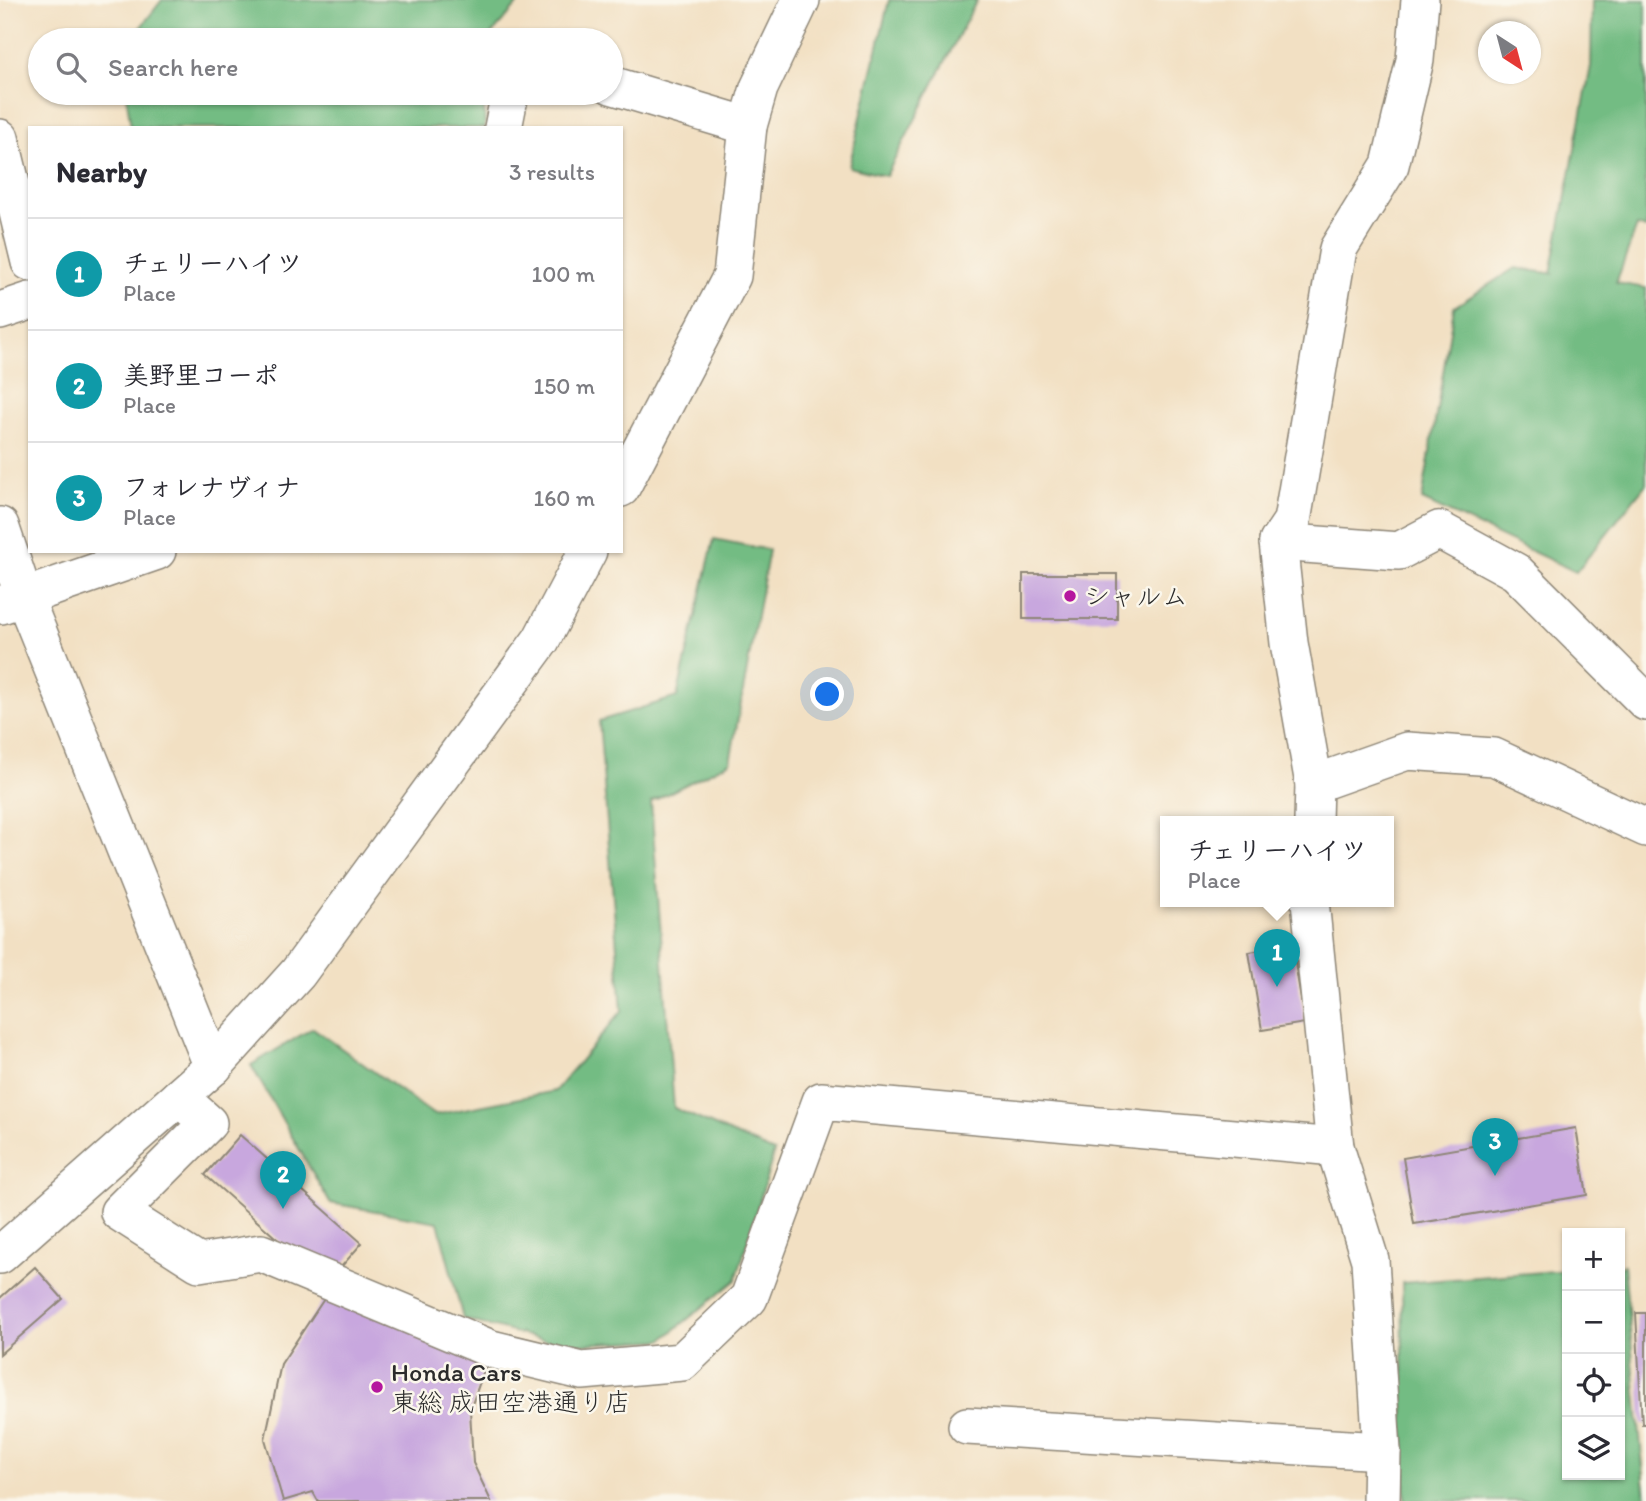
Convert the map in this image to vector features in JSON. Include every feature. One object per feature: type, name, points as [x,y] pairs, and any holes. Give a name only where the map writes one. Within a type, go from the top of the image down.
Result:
[{"type":"street","points":[[623,484],[732,276],[748,125],[759,88],[801,0]]},
{"type":"street","points":[[1313,816],[1314,784],[1289,643],[1278,542],[1292,521],[1338,249],[1390,165],[1415,60],[1420,0]]},
{"type":"street","points":[[623,89],[748,125]]},
{"type":"street","points":[[503,126],[508,105]]},
{"type":"street","points":[[0,138],[28,254]]},
{"type":"street","points":[[0,311],[28,302]]},
{"type":"street","points":[[0,526],[12,602],[213,1067]]},
{"type":"street","points":[[1278,542],[1399,551],[1439,530],[1516,572],[1646,702]]},
{"type":"street","points":[[12,602],[151,553]]},
{"type":"street","points":[[0,1255],[213,1067],[298,973],[541,640],[587,553]]},
{"type":"street","points":[[1314,784],[1407,751],[1494,757],[1646,828]]},
{"type":"street","points":[[1311,907],[1335,1147],[1370,1260],[1382,1451],[1381,1501]]},
{"type":"street","points":[[179,1097],[208,1122],[119,1212],[199,1263],[261,1253],[491,1349],[582,1371],[682,1362],[749,1298],[821,1101],[1335,1147]]},
{"type":"street","points":[[967,1426],[1382,1451]]},
{"type":"green space","points":[[162,0],[521,0],[497,28],[140,28]]},
{"type":"green space","points":[[889,0],[977,0],[886,176],[849,167]]},
{"type":"green space","points":[[1592,0],[1646,0],[1646,229],[1637,226],[1616,283],[1646,288],[1646,484],[1576,572],[1422,500],[1454,307],[1515,268],[1555,274],[1551,273],[1591,66]]},
{"type":"green space","points":[[128,105],[484,105],[485,126],[131,126]]},
{"type":"green space","points":[[714,539],[769,550],[730,762],[651,802],[674,1108],[774,1152],[736,1280],[662,1340],[562,1345],[463,1319],[438,1222],[330,1203],[251,1065],[313,1028],[434,1115],[555,1091],[622,1011],[599,721],[677,697]]},
{"type":"green space","points":[[1562,1270],[1562,1480],[1625,1480],[1625,1276],[1646,1501],[1405,1501],[1402,1283]]},
{"type":"building","name":"シャルム","points":[[1023,574],[1117,574],[1117,619],[1023,619]]},
{"type":"building","points":[[1292,945],[1305,1023],[1262,1030],[1249,952]]},
{"type":"building","points":[[1576,1128],[1587,1195],[1414,1224],[1403,1158]]},
{"type":"building","points":[[240,1135],[362,1243],[327,1283],[205,1175]]},
{"type":"building","points":[[35,1267],[63,1299],[0,1354],[0,1298]]},
{"type":"building","name":"Honda Cars 東総 成田空港通り店","points":[[326,1296],[489,1356],[470,1410],[473,1463],[491,1501],[318,1501],[313,1492],[283,1501],[265,1439],[281,1364]]},
{"type":"building","points":[[1636,1313],[1646,1313],[1646,1424],[1642,1424]]},
{"type":"place","name":"シャルム","points":[[1070,596]]},
{"type":"place","name":"チェリーハイツ","points":[[1277,987]]},
{"type":"place","name":"フォレナヴィナ","points":[[1495,1176]]},
{"type":"place","name":"美野里コーポ","points":[[283,1209]]},
{"type":"place","name":"Honda Cars 東総 成田空港通り店","points":[[377,1387]]}]
